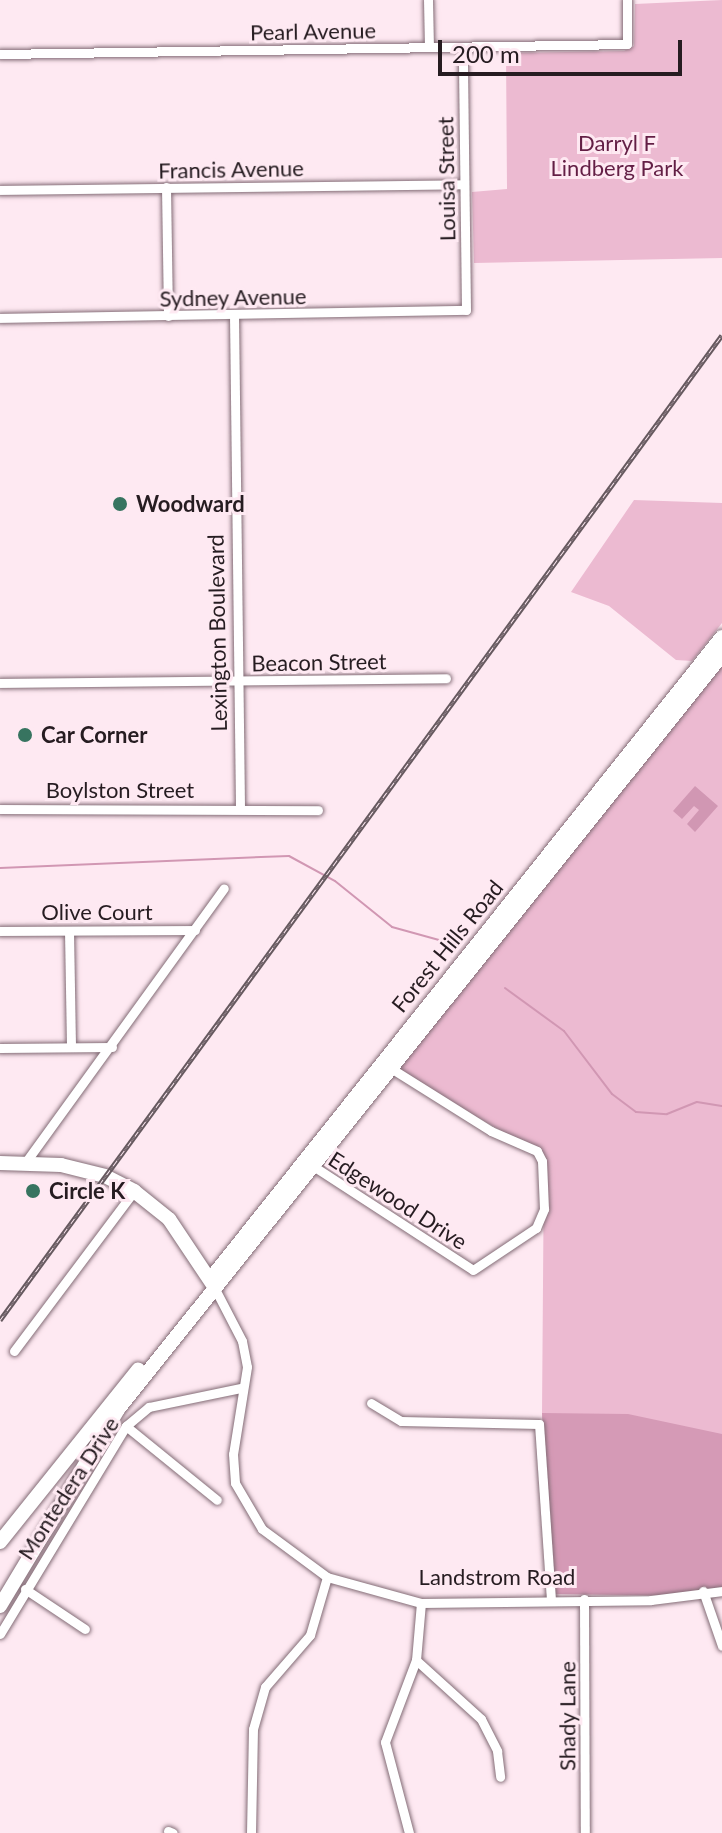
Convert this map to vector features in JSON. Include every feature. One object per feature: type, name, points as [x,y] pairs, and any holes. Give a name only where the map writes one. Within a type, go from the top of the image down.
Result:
[{"type":"street","points":[[428,0],[429,47]]},
{"type":"street","name":"Pearl Avenue","points":[[0,54],[627,44],[627,0]]},
{"type":"street","name":"Louisa Street","points":[[463,47],[466,310]]},
{"type":"street","name":"Francis Avenue","points":[[0,190],[463,184]]},
{"type":"street","points":[[166,187],[168,316]]},
{"type":"street","name":"Sydney Avenue","points":[[0,318],[466,310]]},
{"type":"street","name":"Lexington Boulevard","points":[[234,315],[240,808]]},
{"type":"street","name":"Forest Hills Road","points":[[659,726],[722,637]]},
{"type":"street","name":"Forest Hills Road","points":[[0,1606],[119,1408],[213,1285],[228,1274],[308,1163],[659,726],[722,655]]},
{"type":"street","name":"Beacon Street","points":[[0,683],[446,678]]},
{"type":"street","name":"Boylston Street","points":[[0,809],[318,810]]},
{"type":"street","points":[[0,1163],[25,1163],[112,1047],[224,888]]},
{"type":"street","name":"Olive Court","points":[[0,931],[195,930]]},
{"type":"street","points":[[69,931],[71,1046]]},
{"type":"street","points":[[0,1048],[112,1047]]},
{"type":"street","name":"Edgewood Drive","points":[[308,1163],[473,1270],[536,1228],[544,1209],[542,1161],[537,1151],[491,1131],[387,1066]]},
{"type":"street","name":"Landstrom Road","points":[[25,1163],[93,1172],[134,1191],[169,1219],[213,1285],[242,1341],[247,1367],[241,1388],[233,1454],[235,1483],[244,1505],[284,1550],[327,1577],[421,1603],[651,1600],[722,1591]]},
{"type":"street","points":[[14,1351],[134,1191]]},
{"type":"street","name":"Forest Hills Road","points":[[0,1542],[124,1384],[186,1321]]},
{"type":"street","name":"Montedera Drive","points":[[0,1634],[126,1426],[149,1407],[241,1388]]},
{"type":"street","points":[[371,1403],[401,1421],[539,1424],[551,1599]]},
{"type":"street","points":[[126,1426],[217,1500]]},
{"type":"street","points":[[251,1833],[253,1729],[265,1687],[310,1635],[327,1577]]},
{"type":"street","points":[[25,1589],[85,1629]]},
{"type":"street","points":[[703,1591],[722,1646]]},
{"type":"street","name":"Shady Lane","points":[[584,1599],[585,1833]]},
{"type":"street","points":[[409,1833],[385,1742],[416,1660],[421,1603]]},
{"type":"street","points":[[416,1660],[481,1719],[497,1751],[500,1777]]},
{"type":"green space","name":"Darryl F Lindberg Park","points":[[722,0],[722,258],[474,263],[472,192],[507,189],[506,53],[624,51],[634,46],[635,4]]},
{"type":"green space","points":[[634,500],[722,503],[722,623],[692,661],[676,660],[609,606],[571,592]]},
{"type":"green space","points":[[722,661],[722,1596],[551,1594],[542,1413],[544,1155],[396,1071]]},
{"type":"shaded area","points":[[695,786],[718,806],[695,832],[687,824],[699,810],[694,806],[682,819],[673,811]]},
{"type":"shaded area","points":[[542,1413],[628,1414],[722,1434],[722,1596],[551,1594]]},
{"type":"waterway","points":[[0,868],[289,856],[335,881],[392,927],[450,943]]},
{"type":"waterway","points":[[505,988],[564,1031],[612,1094],[636,1112],[667,1114],[697,1102],[722,1106]]},
{"type":"railway","points":[[0,1320],[722,335]]},
{"type":"place","name":"Woodward","points":[[120,504]]},
{"type":"place","name":"Car Corner","points":[[25,735]]},
{"type":"place","name":"Circle K","points":[[33,1191]]}]
